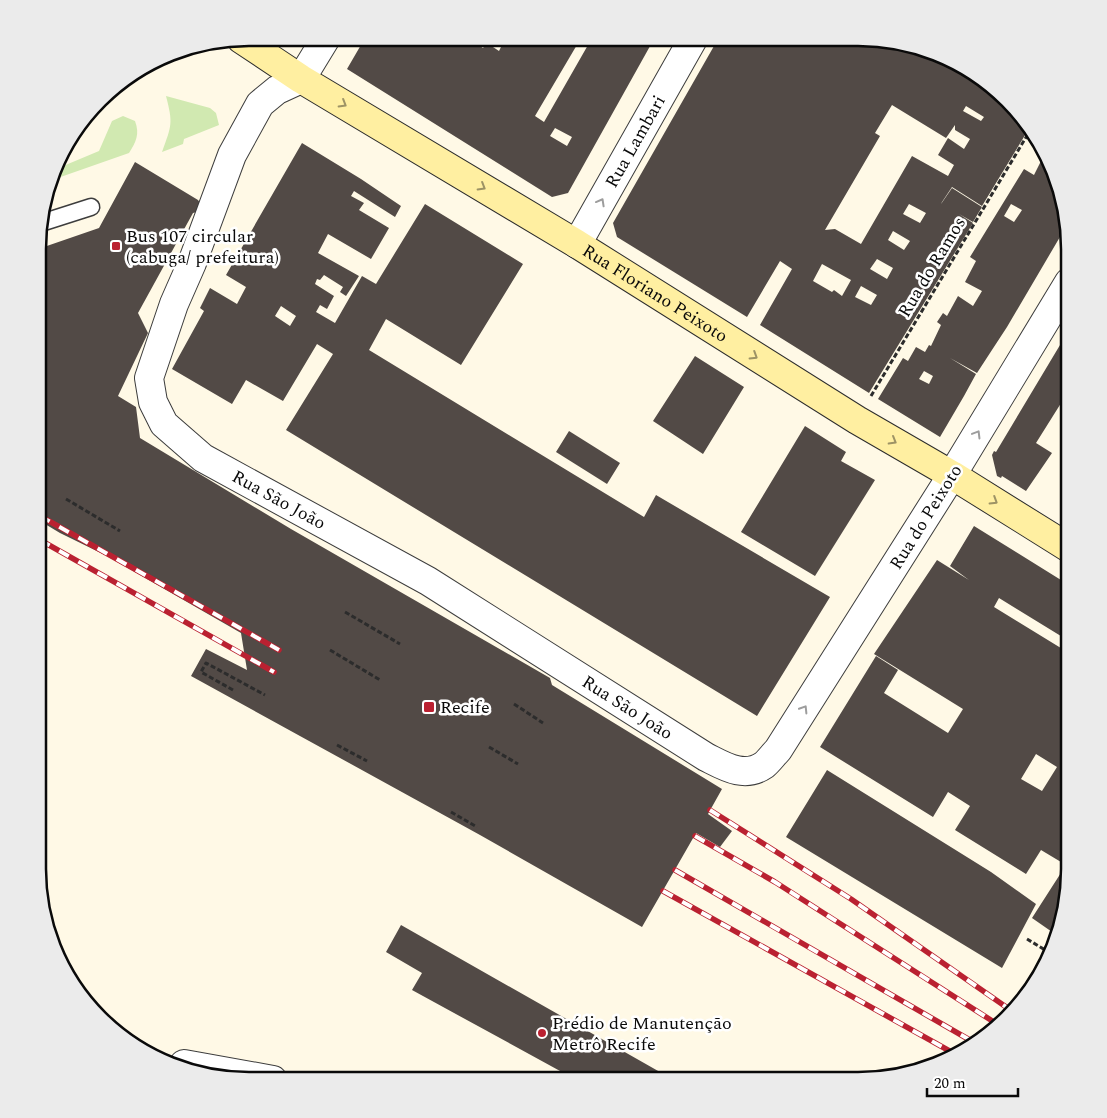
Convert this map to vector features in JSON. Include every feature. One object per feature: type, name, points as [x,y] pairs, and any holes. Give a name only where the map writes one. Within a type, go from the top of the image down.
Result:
[{"type":"main road","name":"Rua Floriano Peixoto","points":[[251,46],[577,244],[857,420],[952,475],[1061,543]]},
{"type":"street","points":[[301,78],[321,46]]},
{"type":"street","name":"Rua Lambari","points":[[577,244],[689,46]]},
{"type":"street","name":"Rua São João","points":[[301,78],[277,90],[260,104],[221,160],[192,263],[174,304],[149,378],[153,402],[164,424],[203,458],[428,581],[706,757],[734,771],[749,771],[763,766],[778,750]]},
{"type":"street","name":"Rua do Peixoto","points":[[778,750],[952,475],[1061,295]]},
{"type":"lane","points":[[48,221],[90,207]]},
{"type":"path","name":"Rua do Ramos","points":[[857,420],[1027,136]]},
{"type":"path","points":[[66,499],[120,531]]},
{"type":"path","points":[[345,612],[400,644]]},
{"type":"path","points":[[330,650],[380,680]]},
{"type":"path","points":[[234,690],[201,672],[206,663],[265,695]]},
{"type":"path","points":[[514,704],[544,723]]},
{"type":"path","points":[[337,745],[367,761]]},
{"type":"path","points":[[489,747],[518,764]]},
{"type":"path","points":[[451,812],[477,827]]},
{"type":"path","points":[[1027,939],[1044,949]]},
{"type":"green space","points":[[166,96],[210,108],[216,113],[219,125],[184,139],[183,144],[162,152],[170,124],[170,112]]},
{"type":"green space","points":[[123,116],[135,121],[136,138],[129,153],[60,177],[65,165],[99,151],[112,121]]},
{"type":"building","points":[[360,46],[480,46],[483,48],[485,46],[492,46],[499,51],[502,46],[576,46],[535,116],[544,122],[587,46],[650,46],[568,193],[552,197],[347,69]],"holes":[[[555,128],[572,137],[567,146],[550,136]]]},
{"type":"building","points":[[714,46],[858,46],[910,53],[948,67],[971,80],[992,97],[1026,134],[982,206],[952,187],[942,202],[941,204],[952,188],[982,207],[973,222],[959,214],[973,223],[869,393],[760,325],[792,269],[780,261],[747,317],[617,237],[613,223]],"holes":[[[892,105],[946,138],[955,125],[955,130],[970,139],[964,149],[948,138],[938,155],[954,165],[948,176],[912,156],[861,244],[835,229],[825,230],[880,136],[875,133]],[[966,106],[984,117],[981,121],[963,111]],[[909,204],[926,213],[920,223],[903,214]],[[893,231],[910,241],[904,250],[888,240]],[[877,259],[893,268],[887,279],[870,269]],[[822,264],[851,280],[842,296],[834,290],[832,292],[813,281]],[[861,286],[877,295],[871,305],[855,297]]]},
{"type":"building","points":[[302,143],[401,206],[395,217],[354,191],[351,196],[364,203],[359,210],[389,228],[371,259],[328,234],[318,253],[359,276],[346,296],[340,292],[343,287],[324,275],[320,280],[317,279],[315,284],[334,296],[327,309],[320,305],[316,312],[335,323],[362,276],[376,284],[425,204],[523,264],[461,365],[386,319],[369,350],[644,517],[656,495],[830,597],[757,716],[286,430],[333,354],[317,344],[283,401],[246,380],[232,404],[172,369],[204,311],[200,308],[210,288],[237,304],[246,287],[226,275]],"holes":[[[281,306],[296,316],[290,326],[275,316]]]},
{"type":"building","points":[[1041,161],[1054,197],[1060,237],[1007,327],[977,373],[950,358],[976,374],[940,437],[878,399],[903,358],[908,361],[916,347],[925,352],[929,345],[931,346],[941,325],[937,322],[943,313],[947,316],[958,296],[973,306],[982,291],[965,282],[976,261],[970,257],[1024,169],[1034,175]],"holes":[[[1011,204],[1022,210],[1014,222],[1004,216]],[[924,371],[933,376],[929,384],[919,379]]]},
{"type":"building","points":[[135,162],[198,200],[205,210],[193,213],[138,313],[148,333],[118,396],[136,407],[140,438],[291,529],[550,678],[552,685],[722,789],[708,814],[732,831],[720,847],[696,833],[642,927],[480,835],[191,676],[206,649],[247,670],[241,633],[107,556],[46,525],[46,246],[99,228]]},
{"type":"building","points":[[1061,343],[1061,403],[1036,443],[1052,453],[1026,491],[1002,476],[1001,478],[997,476],[992,455],[994,451],[996,452]]},
{"type":"building","points":[[695,356],[744,387],[703,454],[653,421]]},
{"type":"building","points":[[805,426],[846,452],[841,461],[875,480],[815,576],[741,532]]},
{"type":"building","points":[[569,431],[620,463],[607,484],[556,452]]},
{"type":"building","points":[[974,526],[1061,580],[1061,636],[999,598],[994,607],[1061,648],[1061,862],[1041,850],[1026,874],[955,830],[970,806],[948,792],[933,817],[820,747],[876,656],[898,670],[884,693],[948,733],[963,709],[874,654],[937,560],[969,580],[950,566]],"holes":[[[1036,754],[1057,767],[1042,791],[1021,779]]]},
{"type":"building","points":[[827,770],[991,872],[1036,904],[1002,968],[786,837]]},
{"type":"building","points":[[1061,873],[1057,908],[1051,931],[1032,918]]},
{"type":"building","name":"Prédio de Manutenção Metrô Recife","points":[[401,925],[660,1072],[562,1072],[412,990],[422,973],[386,952]]},
{"type":"railway","points":[[46,519],[279,650]]},
{"type":"railway","points":[[46,543],[274,672]]},
{"type":"railway","points":[[710,810],[851,899],[1006,1007]]},
{"type":"railway","points":[[695,836],[775,882],[992,1021]]},
{"type":"railway","points":[[675,870],[969,1039]]},
{"type":"railway","points":[[663,891],[949,1051]]},
{"type":"place","name":"Bus 107 circular (cabuga/ prefeitura)","points":[[116,246]]},
{"type":"place","name":"Recife","points":[[429,707]]},
{"type":"place","name":"Prédio de Manutenção Metrô Recife","points":[[542,1033]]}]
